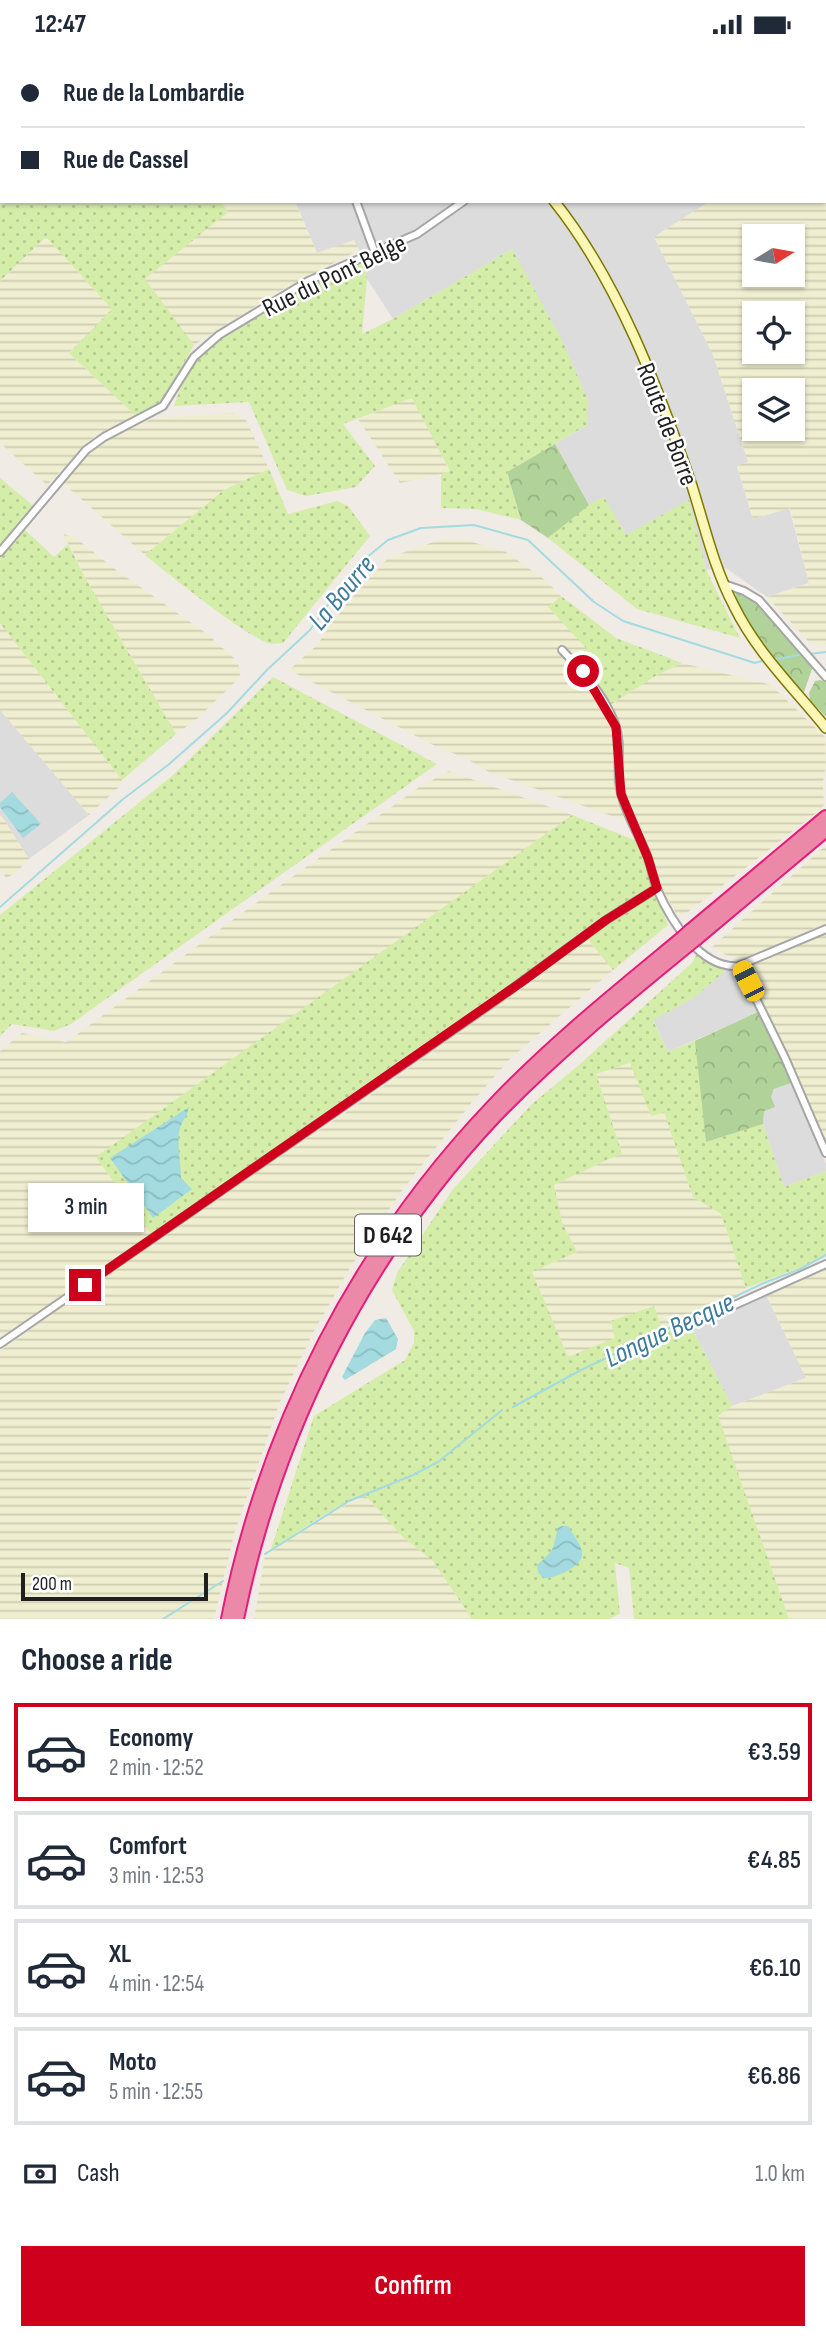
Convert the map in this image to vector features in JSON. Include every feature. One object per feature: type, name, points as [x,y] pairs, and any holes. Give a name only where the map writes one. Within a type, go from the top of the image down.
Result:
[{"type":"highway","name":"D 642","points":[[237,1619],[264,1512],[302,1409],[345,1322],[397,1239],[455,1162],[512,1099],[826,817]]},
{"type":"highway","name":"D 642","points":[[228,1619],[249,1533],[285,1429],[331,1330],[381,1246],[439,1168],[512,1086],[566,1036],[826,830]]},
{"type":"main road","name":"Route de Borre","points":[[556,203],[576,230],[596,264],[643,357],[677,444],[724,585],[739,616],[767,659],[811,709]]},
{"type":"main road","points":[[811,709],[826,722]]},
{"type":"main road","points":[[811,709],[826,728]]},
{"type":"street","points":[[357,203],[375,253]]},
{"type":"street","name":"Rue du Pont Belge","points":[[0,552],[90,446],[166,403],[191,361],[210,341],[301,284],[423,231],[461,203]]},
{"type":"street","points":[[724,585],[744,591],[759,600],[826,677]]},
{"type":"street","points":[[562,650],[590,681],[614,722],[619,739],[621,794],[648,858],[657,888],[674,920],[698,951],[730,966],[740,966],[826,929]]},
{"type":"street","points":[[0,1344],[513,989],[606,920],[657,888]]},
{"type":"street","points":[[740,966],[781,1049],[826,1153]]},
{"type":"street","points":[[728,1308],[826,1264]]},
{"type":"shaded area","points":[[221,203],[296,203],[317,253],[354,240],[359,250],[280,291],[194,345],[144,279],[228,212]]},
{"type":"shaded area","points":[[296,203],[707,203],[654,237],[713,355],[748,462],[737,467],[753,519],[789,508],[809,583],[767,597],[726,568],[706,570],[697,538],[626,535],[604,498],[589,505],[555,444],[587,425],[512,249],[393,319],[367,279],[364,261],[354,241],[317,253]]},
{"type":"shaded area","points":[[707,203],[826,203],[826,645],[811,644],[767,597],[809,583],[790,508],[753,519],[737,466],[748,462],[713,355],[654,237]]},
{"type":"shaded area","points":[[46,237],[113,309],[69,353],[136,416],[97,434],[47,485],[0,443],[0,281]]},
{"type":"shaded area","points":[[412,397],[450,472],[400,483],[358,419]]},
{"type":"shaded area","points":[[233,413],[246,420],[269,469],[224,490],[145,555],[64,484],[84,456],[97,444],[154,418]]},
{"type":"shaded area","points":[[64,534],[76,538],[116,570],[206,633],[235,659],[241,670],[239,678],[197,719],[176,734],[87,581],[69,544],[64,540]]},
{"type":"shaded area","points":[[442,539],[465,540],[506,552],[545,580],[561,596],[548,607],[587,648],[570,664],[580,673],[612,726],[615,738],[615,787],[628,822],[489,772],[289,670],[317,645],[342,609],[388,558]]},
{"type":"shaded area","points":[[0,623],[122,780],[118,788],[89,815],[0,710]]},
{"type":"shaded area","points":[[682,663],[771,685],[825,737],[826,765],[824,805],[819,811],[688,912],[677,915],[662,888],[646,839],[625,792],[622,734],[610,705],[657,675]]},
{"type":"shaded area","points":[[0,710],[89,815],[29,859],[0,814]]},
{"type":"shaded area","points":[[449,771],[572,815],[97,1157],[151,1234],[0,1338],[0,1051],[22,1033],[66,1042],[268,894],[418,788]]},
{"type":"shaded area","points":[[0,814],[29,859],[16,873],[6,878],[0,869]]},
{"type":"shaded area","points":[[826,845],[826,923],[742,959],[726,955],[712,947]]},
{"type":"shaded area","points":[[826,933],[826,1142],[749,972],[755,964]]},
{"type":"shaded area","points":[[587,939],[613,970],[510,1059],[473,1101],[403,1189],[351,1266],[313,1333],[280,1402],[235,1531],[214,1619],[0,1619],[0,1351],[197,1210],[348,1111]]},
{"type":"shaded area","points":[[738,959],[742,959],[766,1009],[668,1052],[653,1019],[695,997]]},
{"type":"shaded area","points":[[631,1063],[651,1116],[664,1111],[693,1197],[721,1214],[746,1288],[735,1300],[663,1331],[653,1306],[612,1321],[616,1338],[568,1357],[532,1272],[577,1252],[562,1222],[554,1184],[622,1153],[596,1074]]},
{"type":"shaded area","points":[[794,1082],[826,1164],[826,1171],[784,1187],[763,1124],[764,1111],[775,1089]]},
{"type":"shaded area","points":[[826,1267],[826,1619],[789,1619],[717,1416],[732,1406],[806,1378],[766,1295]]},
{"type":"shaded area","points":[[766,1295],[806,1378],[732,1406],[688,1321],[735,1300]]},
{"type":"shaded area","points":[[365,1495],[403,1537],[433,1561],[472,1619],[254,1619],[265,1556],[324,1516]]},
{"type":"green space","points":[[0,203],[221,203],[228,212],[145,279],[194,345],[166,395],[158,404],[136,416],[69,353],[112,309],[46,237],[0,281]]},
{"type":"green space","points":[[512,249],[562,340],[588,400],[587,425],[507,472],[521,520],[476,509],[441,508],[441,474],[450,471],[412,398],[343,424],[375,466],[356,487],[306,496],[287,490],[249,402],[174,406],[189,373],[212,344],[312,283],[364,261],[367,279],[362,334],[393,319]]},
{"type":"green space","points":[[555,444],[589,505],[548,538],[521,520],[507,472]]},
{"type":"green space","points":[[269,469],[288,514],[337,501],[348,506],[370,536],[283,643],[272,644],[228,619],[145,555],[224,490]]},
{"type":"green space","points":[[0,478],[36,508],[0,546]]},
{"type":"green space","points":[[604,497],[626,535],[689,500],[706,570],[740,638],[637,609],[548,538],[588,505]]},
{"type":"green space","points":[[25,530],[54,557],[68,544],[176,734],[122,780],[0,623],[0,557]]},
{"type":"green space","points":[[735,592],[760,605],[813,666],[804,692],[802,693],[764,650],[737,601]]},
{"type":"green space","points":[[561,596],[616,638],[682,663],[657,675],[610,705],[593,676],[577,658],[586,648],[548,607]]},
{"type":"green space","points":[[273,677],[437,764],[71,1024],[54,1031],[12,1024],[0,1036],[0,915],[172,776]]},
{"type":"green space","points":[[815,681],[826,682],[826,717],[810,700],[809,693]]},
{"type":"green space","points":[[572,815],[637,841],[668,925],[613,970],[581,931],[540,963],[151,1234],[96,1157]]},
{"type":"green space","points":[[696,955],[725,971],[695,997],[653,1020],[668,1052],[709,1035],[701,1085],[706,1142],[763,1124],[784,1187],[826,1171],[826,1254],[804,1266],[746,1288],[721,1214],[693,1197],[664,1112],[651,1116],[630,1063],[596,1074],[622,1153],[554,1185],[562,1222],[577,1252],[532,1272],[568,1357],[615,1338],[611,1321],[654,1306],[663,1331],[688,1321],[732,1406],[718,1416],[789,1619],[634,1619],[629,1568],[615,1563],[620,1614],[609,1619],[472,1619],[433,1561],[403,1537],[365,1495],[316,1520],[270,1552],[314,1416],[405,1360],[414,1343],[414,1331],[392,1290],[397,1273],[453,1189],[532,1104],[693,962]]},
{"type":"green space","points":[[760,1011],[794,1082],[774,1089],[771,1097],[775,1107],[764,1111],[763,1124],[706,1142],[695,1041]]},
{"type":"water","points":[[12,792],[41,824],[23,838],[0,807],[0,803]]},
{"type":"water","points":[[189,1107],[180,1128],[179,1145],[181,1178],[192,1189],[153,1218],[110,1158]]},
{"type":"water","points":[[386,1318],[398,1339],[396,1349],[345,1380],[342,1377],[365,1333],[375,1320]]},
{"type":"water","points":[[568,1526],[581,1549],[582,1557],[568,1571],[543,1578],[537,1565],[550,1552],[558,1528]]},
{"type":"waterway","name":"La Bourre","points":[[0,907],[227,713],[267,670],[310,630],[355,567],[388,540],[421,528],[474,525],[528,540],[594,602],[623,621],[755,663],[766,660]]},
{"type":"waterway","name":"La Bourre","points":[[810,654],[826,652]]},
{"type":"waterway","name":"La Bourre","points":[[772,660],[804,654]]},
{"type":"waterway","name":"Longue Becque","points":[[513,1407],[581,1370],[826,1255]]},
{"type":"waterway","name":"Longue Becque","points":[[265,1554],[349,1501],[438,1462],[502,1410]]},
{"type":"waterway","name":"Longue Becque","points":[[163,1619],[223,1581]]},
{"type":"route","points":[[85,1285],[549,963],[606,920],[657,888],[648,858],[621,794],[616,727],[583,671]]}]
